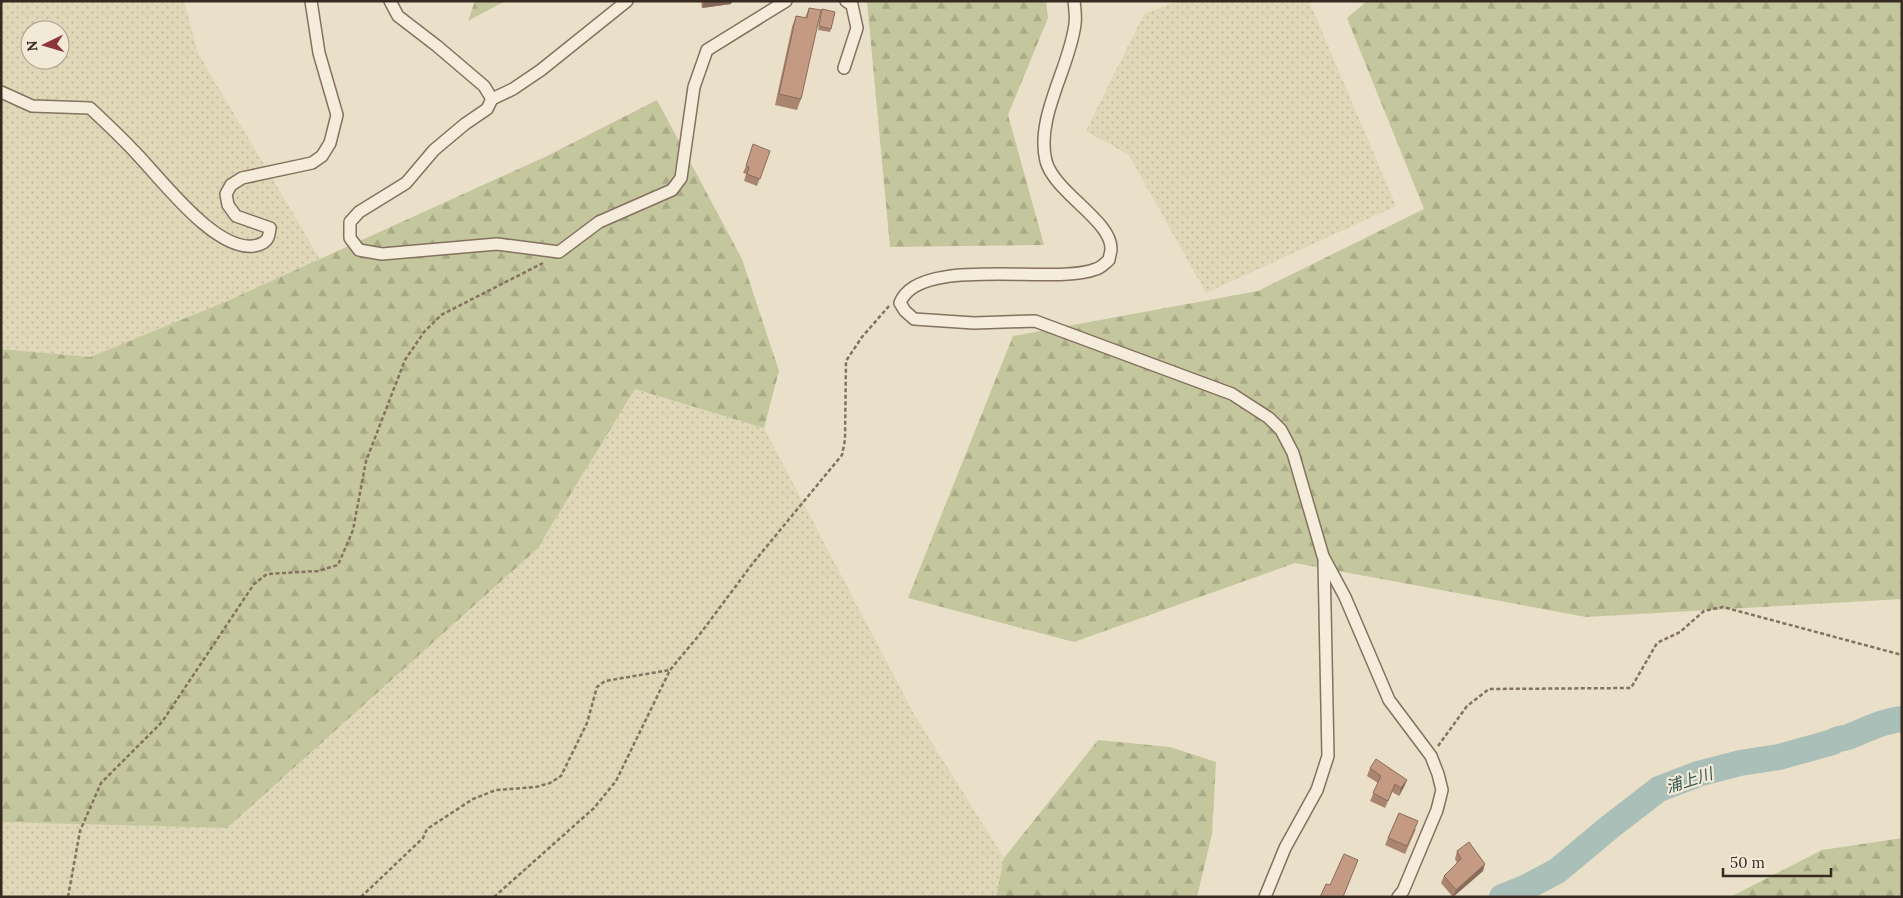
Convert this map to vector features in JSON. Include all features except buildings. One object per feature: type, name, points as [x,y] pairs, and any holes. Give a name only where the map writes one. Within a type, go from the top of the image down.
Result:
[{"type":"street","points":[[1,92],[32,106],[90,108],[134,150],[184,207],[215,233],[238,244],[253,247],[264,243],[269,237],[270,228],[236,216],[228,205],[226,194],[231,184],[242,178],[312,163],[322,156],[330,143],[337,115],[319,53],[311,1]]},
{"type":"street","points":[[390,1],[398,16],[484,86],[492,99]]},
{"type":"street","points":[[627,1],[541,70],[513,89],[492,99],[487,109],[465,124],[434,150],[406,183],[360,212],[350,222],[350,238],[359,250],[382,254],[497,244],[560,252],[599,222],[672,190],[681,178],[694,87],[707,50],[786,1]]},
{"type":"street","points":[[844,68],[856,28],[852,5],[846,1]]},
{"type":"street","points":[[1074,1],[1075,23],[1072,42],[1044,129],[1046,162],[1057,182],[1091,215],[1106,233],[1112,247],[1109,260],[1097,269],[1061,276],[976,273],[940,279],[917,285],[903,295],[900,303],[904,311],[914,318],[974,323],[1035,321],[1232,394],[1269,418],[1281,430],[1293,453],[1324,556],[1345,597],[1389,700],[1431,756],[1438,774],[1442,790],[1439,804],[1398,897]]},
{"type":"street","points":[[1265,897],[1286,848],[1317,790],[1328,756],[1324,556]]},
{"type":"path","points":[[68,897],[80,831],[101,783],[162,722],[254,584],[267,574],[318,571],[338,565],[353,530],[366,461],[405,360],[424,332],[441,314],[532,270],[560,252]]},
{"type":"path","points":[[494,897],[594,808],[616,782],[670,670],[769,543],[842,455],[845,440],[846,361],[862,336],[888,307],[900,303]]},
{"type":"path","points":[[1431,756],[1467,706],[1489,689],[1631,688],[1657,643],[1680,632],[1704,611],[1724,607],[1902,655]]},
{"type":"path","points":[[361,897],[423,838],[427,829],[473,799],[496,790],[536,787],[550,783],[561,776],[587,723],[598,687],[605,681],[670,670]]},
{"type":"shaded area","points":[[1,1],[184,1],[198,53],[320,259],[225,302],[90,357],[1,349]]},
{"type":"shaded area","points":[[1178,1],[1309,1],[1396,206],[1206,293],[1129,155],[1086,131],[1144,14]]},
{"type":"shaded area","points":[[635,389],[764,428],[914,714],[1004,858],[996,897],[1,897],[1,822],[227,828],[537,549]]},
{"type":"green space","points":[[475,1],[505,1],[468,21]]},
{"type":"green space","points":[[867,1],[1046,1],[1048,18],[1008,115],[1044,245],[890,247]]},
{"type":"green space","points":[[1367,1],[1902,1],[1902,599],[1586,617],[1295,563],[1074,642],[908,598],[1013,336],[1258,291],[1424,209],[1347,18]]},
{"type":"green space","points":[[657,100],[742,259],[779,371],[764,428],[635,389],[537,549],[227,828],[1,822],[1,349],[90,357],[225,302],[545,157]]},
{"type":"green space","points":[[1098,740],[1170,747],[1216,762],[1212,834],[1197,897],[996,897],[1004,858]]},
{"type":"green space","points":[[1902,838],[1902,897],[1730,897],[1822,850]]},
{"type":"waterway","name":"浦上川","points":[[1502,897],[1527,887],[1557,871],[1659,789],[1698,774],[1740,763],[1779,757],[1833,742],[1881,724],[1902,719]]}]
